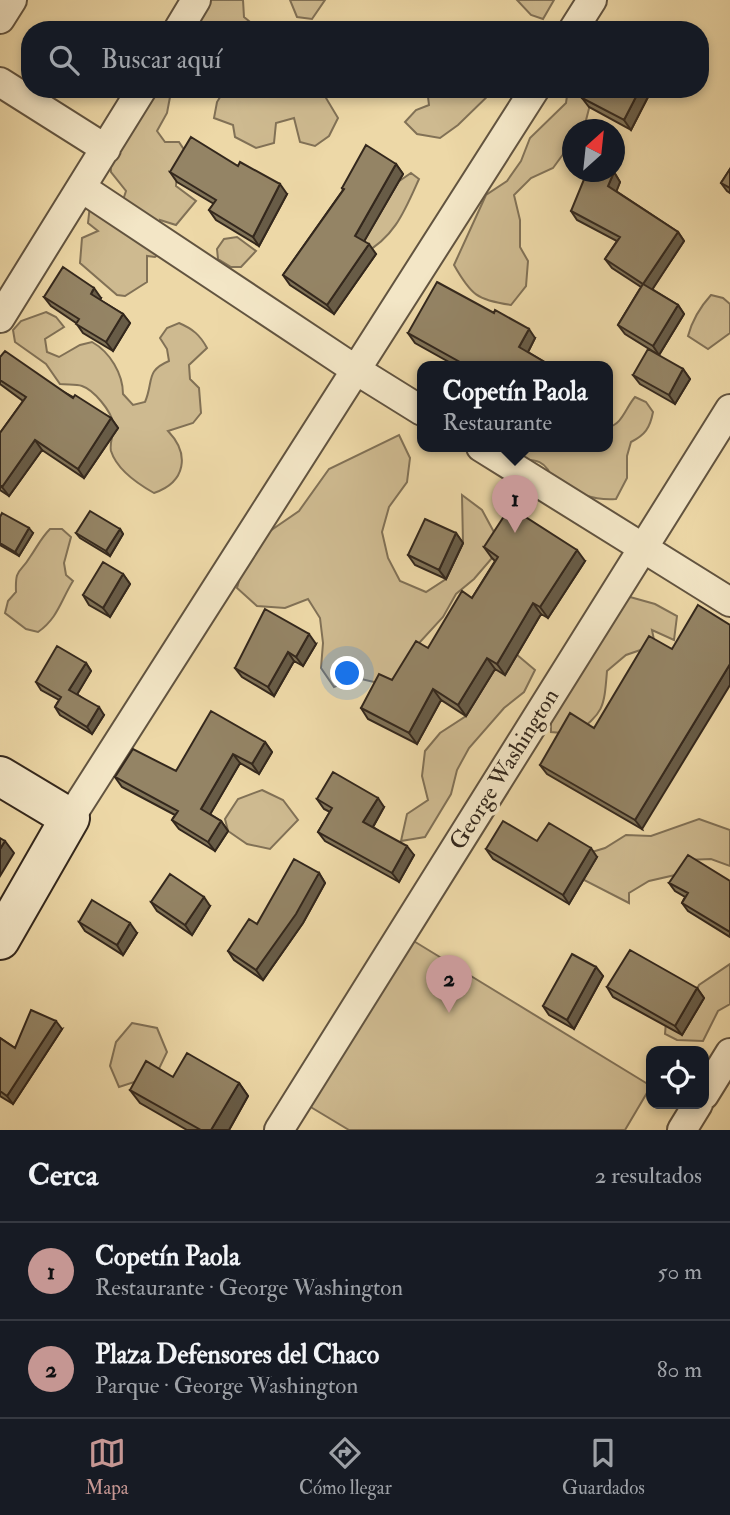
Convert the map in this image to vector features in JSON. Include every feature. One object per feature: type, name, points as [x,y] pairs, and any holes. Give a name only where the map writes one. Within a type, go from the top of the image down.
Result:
[{"type":"street","points":[[0,19],[12,0]]},
{"type":"street","points":[[183,21],[195,0]]},
{"type":"street","points":[[579,21],[592,0]]},
{"type":"street","points":[[0,82],[21,95]]},
{"type":"street","points":[[25,98],[106,149]]},
{"type":"street","points":[[0,318],[137,98]]},
{"type":"street","points":[[0,940],[70,818],[529,98]]},
{"type":"street","points":[[82,188],[417,408]]},
{"type":"street","name":"George Washington","points":[[279,1130],[730,409]]},
{"type":"street","points":[[489,452],[730,602]]},
{"type":"street","points":[[0,776],[70,818]]},
{"type":"street","points":[[709,1087],[730,1054]]},
{"type":"street","points":[[682,1130],[695,1109]]},
{"type":"shaded area","points":[[205,0],[243,0],[244,17],[249,21],[194,21]]},
{"type":"shaded area","points":[[290,0],[325,0],[312,19],[297,17]]},
{"type":"shaded area","points":[[517,0],[554,0],[543,19],[531,15]]},
{"type":"shaded area","points":[[145,98],[170,98],[167,113],[157,131],[165,142],[179,142],[183,148],[191,149],[177,171],[176,186],[196,201],[176,225],[160,220],[163,251],[155,257],[147,256],[147,282],[125,296],[117,295],[80,263],[82,238],[98,231],[88,223],[90,205],[123,200],[126,191],[111,172],[110,157]]},
{"type":"shaded area","points":[[219,98],[326,98],[338,118],[329,136],[315,146],[300,142],[294,118],[276,123],[274,143],[256,148],[235,137],[233,125],[214,118]]},
{"type":"shaded area","points":[[428,98],[486,98],[440,138],[417,134],[405,122],[416,110],[429,105]]},
{"type":"shaded area","points":[[567,98],[592,98],[586,119],[562,119],[562,156],[553,168],[531,178],[514,195],[520,220],[520,247],[528,261],[526,286],[511,305],[490,301],[476,294],[465,283],[454,265],[486,195],[507,181],[521,161],[530,138],[566,103]]},
{"type":"shaded area","points":[[411,173],[419,179],[398,222],[383,239],[363,254],[344,219]]},
{"type":"shaded area","points":[[237,237],[256,251],[241,267],[231,267],[218,259],[217,249],[224,239]]},
{"type":"shaded area","points":[[711,295],[723,298],[730,304],[730,333],[708,349],[688,336],[697,314]]},
{"type":"shaded area","points":[[46,312],[56,317],[64,327],[45,339],[47,352],[59,357],[80,345],[92,342],[114,364],[121,379],[123,394],[133,405],[145,402],[153,373],[169,361],[167,349],[160,338],[167,328],[179,323],[196,333],[204,343],[207,348],[189,365],[190,379],[199,388],[201,413],[193,423],[168,431],[180,449],[182,458],[178,475],[165,488],[154,493],[135,481],[118,464],[111,451],[112,418],[97,396],[82,386],[60,384],[46,364],[15,342],[13,330],[21,321]]},
{"type":"shaded area","points":[[635,397],[646,402],[653,412],[646,430],[631,442],[627,456],[627,478],[616,499],[591,497],[553,482],[548,469],[540,462],[514,461],[511,452],[613,452],[613,426]]},
{"type":"shaded area","points":[[399,435],[410,458],[407,482],[389,507],[382,532],[388,558],[400,581],[426,592],[446,579],[463,543],[462,495],[482,510],[495,534],[492,558],[474,579],[456,594],[443,617],[409,654],[407,679],[387,685],[357,678],[334,687],[321,668],[323,643],[320,618],[308,599],[285,608],[257,606],[237,588],[244,563],[257,540],[299,511],[329,469]]},
{"type":"shaded area","points":[[50,529],[62,529],[71,537],[64,563],[66,575],[73,581],[55,615],[38,632],[26,629],[5,613],[8,601],[16,592],[19,572]]},
{"type":"shaded area","points":[[630,597],[655,604],[677,616],[674,640],[652,630],[655,645],[626,655],[607,671],[605,694],[597,715],[574,734],[551,732],[551,707],[605,603]]},
{"type":"shaded area","points":[[516,654],[535,670],[524,692],[504,708],[469,748],[457,770],[451,794],[425,837],[401,841],[407,814],[428,800],[422,776],[425,751],[440,733],[466,716],[477,694],[496,667]]},
{"type":"shaded area","points":[[262,790],[283,800],[298,820],[270,849],[247,844],[228,831],[225,819],[238,799]]},
{"type":"shaded area","points":[[699,819],[730,830],[730,866],[711,859],[686,860],[675,875],[649,881],[629,893],[629,903],[582,879],[582,855],[605,848],[626,835],[651,836]]},
{"type":"shaded area","points":[[412,940],[646,1083],[646,1094],[625,1130],[349,1130],[309,1106]]},
{"type":"shaded area","points":[[730,964],[730,1004],[718,1011],[703,1041],[677,1040],[665,1034],[666,1022],[694,996],[699,985]]},
{"type":"shaded area","points":[[132,1023],[157,1028],[167,1052],[156,1075],[119,1087],[110,1066],[116,1042]]},
{"type":"building","points":[[582,98],[635,98],[622,119]]},
{"type":"building","points":[[191,137],[238,166],[240,162],[280,184],[253,237],[209,210],[216,200],[170,172]]},
{"type":"building","points":[[366,145],[396,164],[355,236],[369,244],[327,305],[283,275],[344,189],[342,188]]},
{"type":"building","points":[[730,169],[730,188],[721,183]]},
{"type":"building","points":[[583,182],[610,182],[608,186],[678,232],[643,284],[605,259],[620,237],[571,211]]},
{"type":"building","points":[[63,267],[94,288],[91,294],[123,314],[106,342],[76,324],[79,319],[44,297]]},
{"type":"building","points":[[437,282],[529,329],[519,347],[543,361],[458,361],[408,333]]},
{"type":"building","points":[[643,284],[678,305],[653,346],[618,325]]},
{"type":"building","points":[[648,349],[683,369],[669,395],[633,375]]},
{"type":"building","points":[[5,351],[73,398],[75,395],[111,418],[78,469],[35,440],[2,487],[0,485],[0,433],[26,397],[0,380],[0,357]]},
{"type":"building","points":[[510,507],[577,550],[540,607],[533,603],[497,664],[487,658],[458,705],[433,689],[409,733],[361,708],[379,674],[392,680],[416,641],[428,648],[462,591],[472,598],[498,557],[484,547]]},
{"type":"building","points":[[90,511],[120,529],[106,551],[76,533]]},
{"type":"building","points":[[2,513],[29,528],[15,552],[0,543]]},
{"type":"building","points":[[425,519],[456,533],[439,570],[408,555]]},
{"type":"building","points":[[103,562],[123,574],[103,608],[83,595]]},
{"type":"building","points":[[698,605],[730,625],[730,664],[635,820],[540,765],[570,713],[594,728],[649,636],[672,649]]},
{"type":"building","points":[[265,609],[309,634],[296,657],[288,652],[268,687],[235,668]]},
{"type":"building","points":[[57,646],[86,663],[69,690],[99,707],[87,727],[55,707],[61,697],[36,682]]},
{"type":"building","points":[[211,711],[265,742],[252,764],[233,754],[201,809],[221,821],[208,842],[172,820],[178,811],[115,777],[133,749],[176,771]]},
{"type":"building","points":[[333,772],[378,798],[363,822],[407,846],[392,873],[318,832],[332,808],[317,799]]},
{"type":"building","points":[[503,821],[537,841],[549,823],[591,848],[563,895],[486,849]]},
{"type":"building","points":[[688,855],[730,881],[730,932],[682,903],[688,893],[669,883]]},
{"type":"building","points":[[294,859],[319,873],[296,914],[256,970],[228,951],[249,919],[257,924]]},
{"type":"building","points":[[170,874],[204,897],[185,925],[151,902]]},
{"type":"building","points":[[92,900],[130,923],[117,945],[79,922]]},
{"type":"building","points":[[630,950],[697,988],[675,1026],[607,987]]},
{"type":"building","points":[[572,954],[596,967],[567,1020],[543,1006]]},
{"type":"building","points":[[31,1010],[56,1021],[7,1096],[0,1091],[0,1038],[15,1048]]},
{"type":"building","points":[[187,1053],[239,1083],[211,1130],[201,1130],[130,1090],[146,1061],[173,1077]]},
{"type":"place","name":"Copetín Paola","points":[[515,533]]},
{"type":"place","name":"Plaza Defensores del Chaco","points":[[449,1013]]}]
